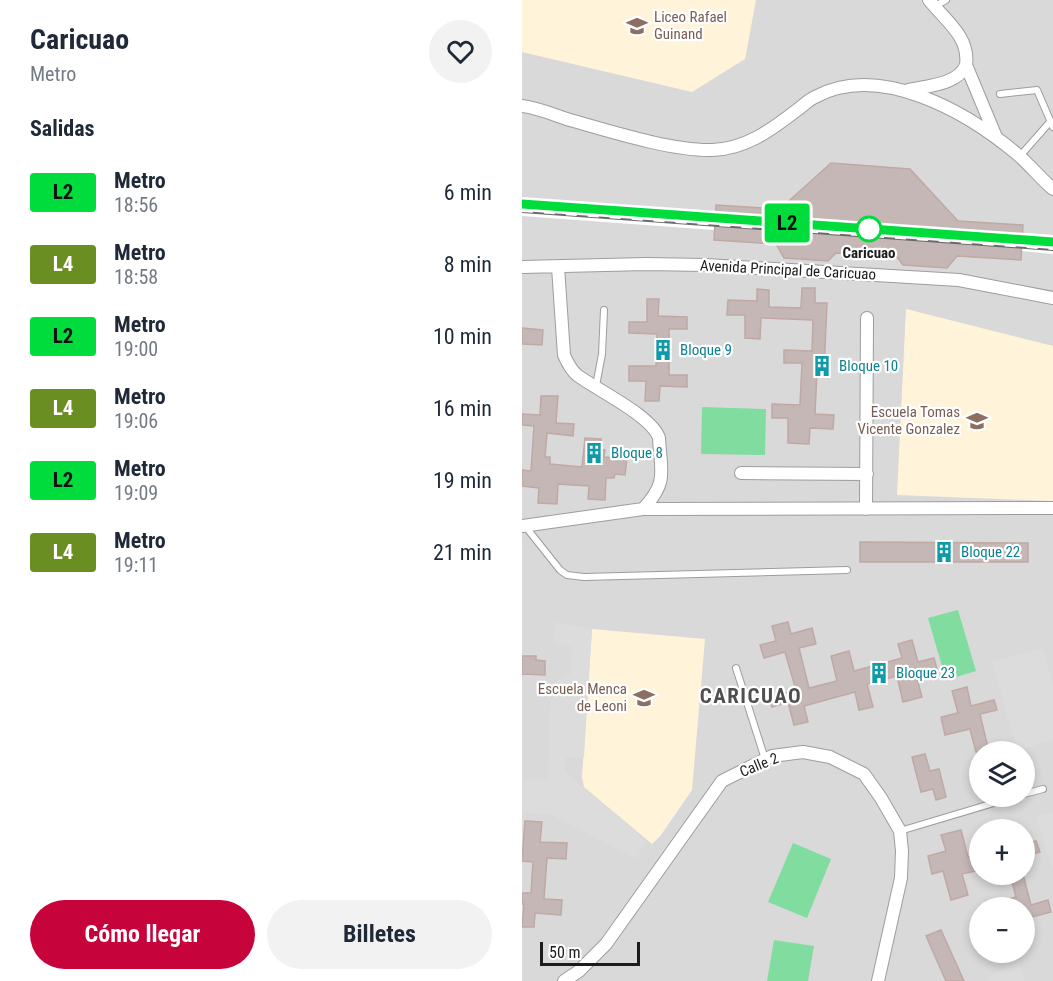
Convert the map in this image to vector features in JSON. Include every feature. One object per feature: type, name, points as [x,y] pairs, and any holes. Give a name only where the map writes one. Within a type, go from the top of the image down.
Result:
[{"type":"street","points":[[907,91],[954,79],[966,65],[968,53],[965,45],[954,28],[932,3]]},
{"type":"street","points":[[966,65],[996,137]]},
{"type":"street","points":[[522,106],[664,144],[712,150],[736,147],[756,139],[813,97],[835,88],[883,86],[907,91],[942,106],[996,137],[1020,156],[1053,189]]},
{"type":"street","name":"Avenida Principal de Caricuao","points":[[522,267],[706,265],[947,279],[1053,298]]},
{"type":"street","points":[[558,267],[564,355],[576,374],[657,431],[662,480],[657,495],[643,509]]},
{"type":"street","points":[[866,509],[867,318]]},
{"type":"street","points":[[741,473],[867,474]]},
{"type":"street","points":[[524,526],[643,509],[1053,508]]},
{"type":"street","name":"Calle 2","points":[[564,981],[579,971],[606,944],[722,781],[772,756],[803,752],[830,757],[864,774],[900,831],[901,878],[878,981]]},
{"type":"lane","points":[[932,3],[946,0]]},
{"type":"lane","points":[[1000,94],[1037,90],[1052,124],[1020,156]]},
{"type":"lane","points":[[596,386],[602,354],[604,310]]},
{"type":"lane","points":[[524,526],[560,570],[567,575],[584,577],[847,570]]},
{"type":"lane","points":[[736,668],[765,759]]},
{"type":"lane","points":[[1035,791],[1043,789]]},
{"type":"lane","points":[[900,831],[980,807]]},
{"type":"shaded area","points":[[522,0],[1053,0],[1053,981],[522,981]]},
{"type":"shaded area","name":"Liceo Rafael Guinand","points":[[522,0],[756,0],[745,59],[692,92],[522,52]]},
{"type":"shaded area","name":"Escuela Tomas Vicente Gonzalez","points":[[906,309],[1053,346],[1053,501],[897,495]]},
{"type":"shaded area","points":[[555,622],[592,629],[584,757],[566,757],[565,772],[646,841],[636,859],[550,814],[522,813],[522,780],[548,779],[551,684],[570,674],[572,647],[553,642]]},
{"type":"shaded area","name":"Escuela Menca de Leoni","points":[[592,629],[705,639],[692,790],[661,835],[652,844],[584,787],[582,777]]},
{"type":"shaded area","points":[[1043,648],[1053,684],[1053,740],[1035,745],[1035,741],[1014,741],[992,662]]},
{"type":"shaded area","points":[[1053,813],[1053,871],[1036,816]]},
{"type":"shaded area","points":[[1019,963],[1025,981],[989,981],[987,977]]},
{"type":"green space","points":[[702,407],[766,409],[765,455],[701,454]]},
{"type":"green space","points":[[958,610],[976,671],[946,680],[928,618]]},
{"type":"green space","points":[[793,843],[831,859],[807,918],[768,902]]},
{"type":"green space","points":[[774,940],[814,946],[808,981],[767,981]]},
{"type":"pier","points":[[522,198],[715,213],[714,230],[522,216]]},
{"type":"pier","points":[[1022,233],[1053,235],[1053,254],[1021,251]]},
{"type":"building","points":[[831,163],[910,169],[958,221],[1023,225],[1021,260],[957,256],[947,268],[903,265],[897,257],[836,253],[828,261],[784,258],[776,244],[714,240],[716,205],[780,209]]},
{"type":"building","name":"Bloque 10","points":[[802,288],[815,288],[815,303],[827,303],[824,370],[817,370],[815,414],[834,415],[833,429],[810,428],[809,444],[788,443],[788,418],[772,418],[772,404],[800,405],[802,363],[784,363],[784,350],[812,351],[813,320],[761,318],[760,339],[745,338],[745,315],[727,315],[728,300],[757,301],[757,289],[769,290],[769,307],[801,308]]},
{"type":"building","name":"Bloque 9","points":[[647,299],[659,299],[658,316],[687,317],[687,329],[669,329],[669,375],[687,375],[687,387],[660,386],[659,401],[645,401],[646,381],[629,381],[629,366],[656,366],[657,334],[629,333],[629,322],[647,322]]},
{"type":"building","points":[[522,328],[543,330],[542,345],[522,344]]},
{"type":"building","name":"Bloque 8","points":[[541,396],[558,396],[556,423],[574,424],[573,436],[547,433],[545,457],[550,457],[550,464],[582,467],[585,438],[601,439],[601,450],[605,450],[604,457],[627,459],[625,475],[615,474],[614,478],[606,478],[605,500],[588,499],[589,486],[558,484],[557,504],[538,503],[539,488],[522,486],[522,470],[531,471],[534,426],[522,425],[522,414],[540,415]]},
{"type":"building","name":"Bloque 22","points":[[860,542],[1028,543],[1028,562],[860,562]]},
{"type":"building","name":"Bloque 23","points":[[788,622],[791,634],[812,628],[816,644],[799,648],[809,688],[837,681],[831,656],[849,651],[854,671],[902,658],[898,644],[912,640],[918,662],[934,658],[937,669],[916,675],[922,697],[903,702],[897,676],[867,684],[873,707],[859,710],[855,692],[804,706],[808,722],[794,725],[788,702],[772,707],[769,697],[796,690],[785,652],[764,658],[760,645],[776,641],[772,626]]},
{"type":"building","points":[[522,656],[536,656],[536,660],[545,661],[545,675],[522,674]]},
{"type":"building","points":[[967,687],[971,706],[994,700],[997,710],[980,714],[986,741],[973,741],[970,729],[945,735],[941,717],[958,713],[952,691]]},
{"type":"building","points":[[925,754],[930,771],[939,769],[946,797],[936,800],[933,789],[921,792],[912,757]]},
{"type":"building","points":[[525,821],[542,822],[540,842],[567,843],[566,859],[547,858],[544,899],[562,900],[561,915],[535,913],[534,927],[522,927],[524,904],[522,904],[522,893],[531,893],[533,862],[522,861]]},
{"type":"building","points":[[961,830],[969,857],[969,872],[962,874],[968,895],[951,900],[943,871],[932,874],[928,856],[946,851],[941,835]]},
{"type":"building","points":[[1035,841],[1040,852],[1035,853]]},
{"type":"building","points":[[1013,885],[1026,885],[1029,897],[1016,897]]},
{"type":"building","points":[[1048,900],[1051,912],[1035,916],[1035,904]]},
{"type":"building","points":[[941,930],[964,981],[946,981],[926,936]]},
{"type":"railway","points":[[522,210],[1053,248]]},
{"type":"metro line","name":"L2","points":[[522,204],[1053,242]]},
{"type":"place","name":"Liceo Rafael Guinand","points":[[637,26]]},
{"type":"place","name":"Caricuao","points":[[869,229]]},
{"type":"place","name":"Bloque 9","points":[[663,350]]},
{"type":"place","name":"Bloque 10","points":[[822,366]]},
{"type":"place","name":"Escuela Tomas Vicente Gonzalez","points":[[977,421]]},
{"type":"place","name":"Bloque 8","points":[[594,453]]},
{"type":"place","name":"Bloque 22","points":[[944,552]]},
{"type":"place","name":"Bloque 23","points":[[879,673]]},
{"type":"place","name":"Escuela Menca de Leoni","points":[[644,698]]},
{"type":"district","name":"CARICUAO","points":[[751,696]]}]
